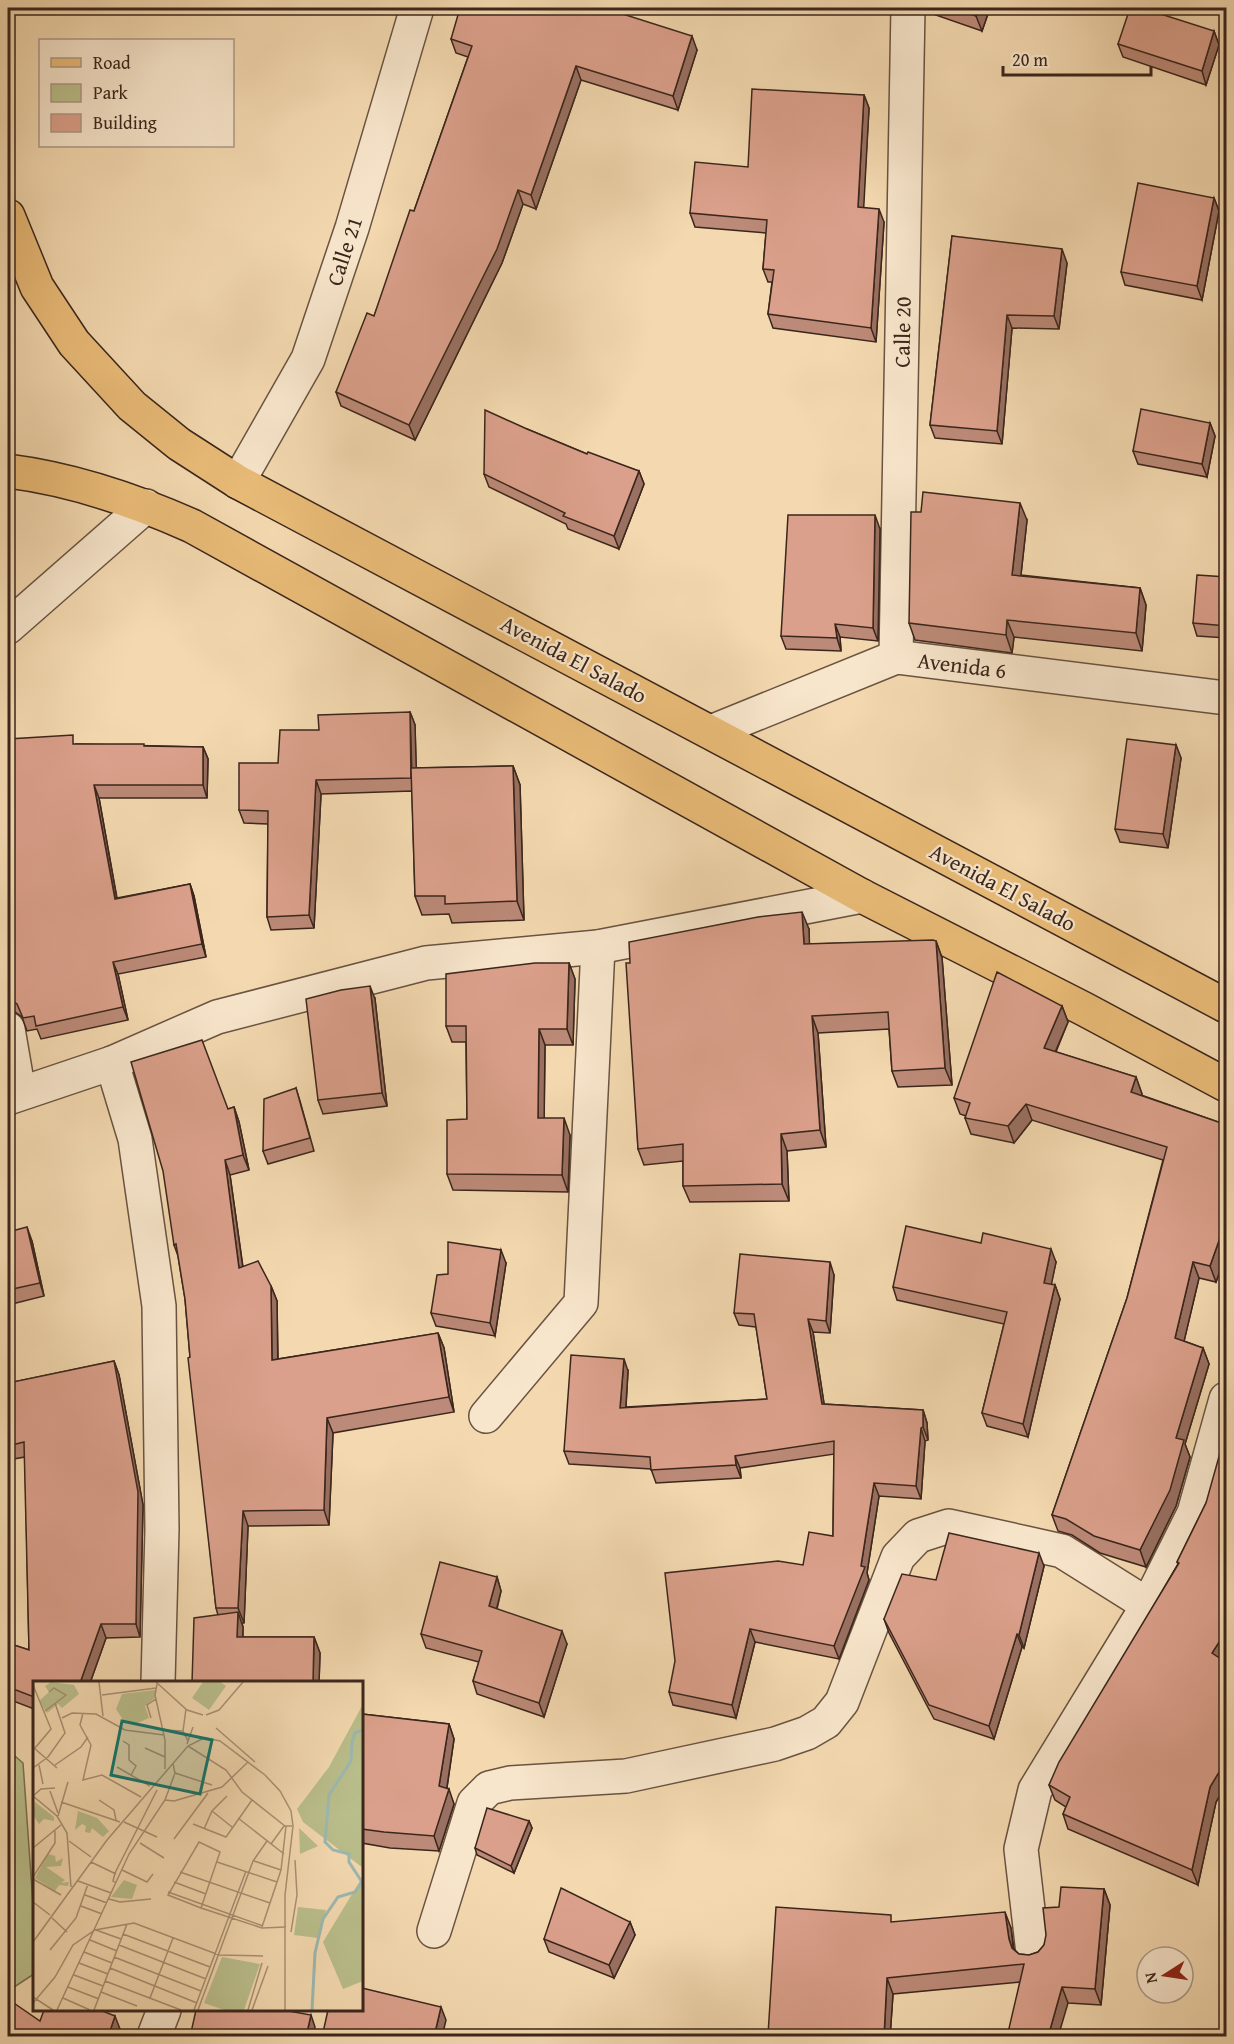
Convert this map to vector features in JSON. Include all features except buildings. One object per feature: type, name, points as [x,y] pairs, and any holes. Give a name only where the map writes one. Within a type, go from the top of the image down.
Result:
[{"type":"main road","name":"Avenida El Salado","points":[[8,216],[37,287],[74,343],[132,406],[179,444],[238,482],[1227,1006]]},
{"type":"main road","points":[[8,471],[35,474],[146,506],[202,532],[862,896],[1227,1085]]},
{"type":"street","name":"Calle 21","points":[[238,482],[308,359],[352,228],[417,8]]},
{"type":"street","name":"Calle 20","points":[[896,657],[908,8]]},
{"type":"street","points":[[8,627],[146,506]]},
{"type":"street","name":"Avenida 6","points":[[711,732],[896,657],[1227,698]]},
{"type":"street","points":[[8,1029],[13,1095],[112,1063],[217,1017],[426,963],[598,947],[862,896]]},
{"type":"street","points":[[486,1416],[581,1303],[598,947]]},
{"type":"street","points":[[112,1063],[135,1139],[159,1306],[162,1529],[158,1681]]},
{"type":"street","points":[[1033,1953],[1021,1849],[1035,1790],[1148,1605],[1194,1513],[1227,1399]]},
{"type":"street","points":[[434,1931],[474,1803],[489,1788],[510,1783],[626,1776],[775,1744],[807,1733],[826,1722],[842,1702],[898,1557],[918,1536],[949,1526],[1062,1551],[1148,1605]]},
{"type":"street","points":[[154,2037],[164,2011]]},
{"type":"green space","points":[[8,1750],[23,1763],[33,1904],[33,1975],[8,1991]]}]
